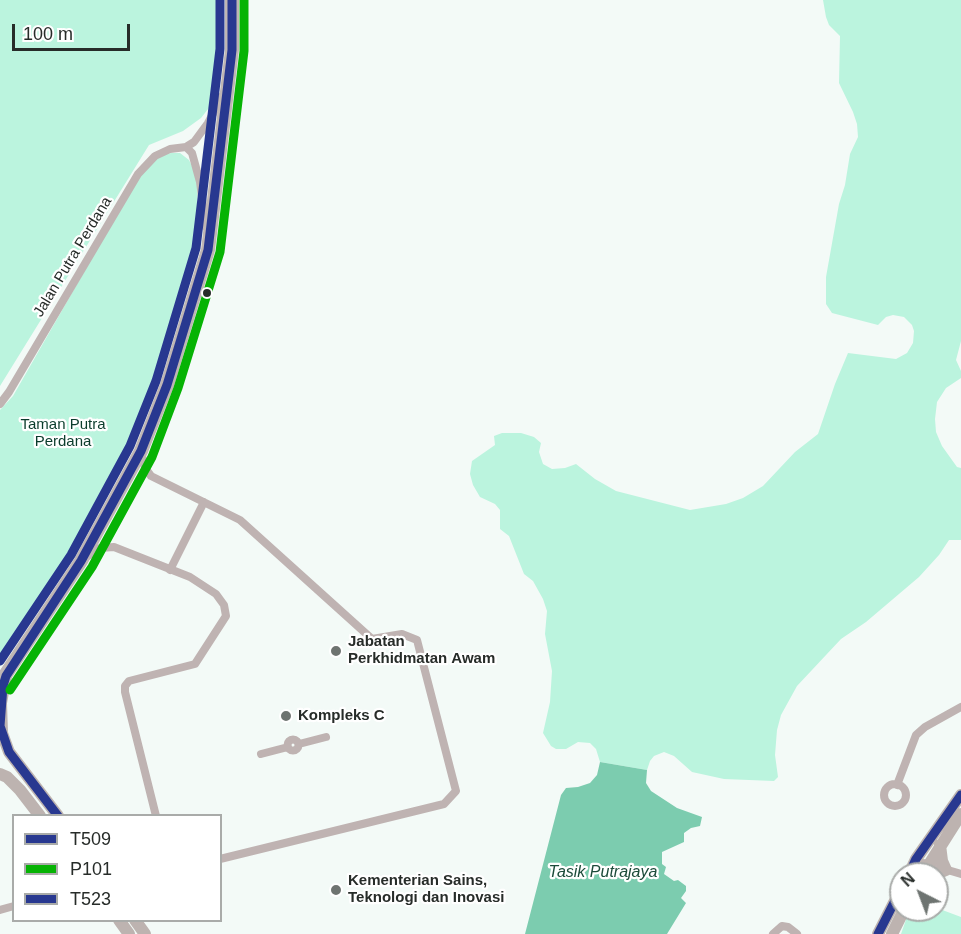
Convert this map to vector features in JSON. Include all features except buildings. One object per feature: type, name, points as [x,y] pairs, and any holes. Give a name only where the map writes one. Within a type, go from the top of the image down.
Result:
[{"type":"main road","points":[[3,679],[81,561],[141,451],[167,385],[208,250],[232,50],[232,0]]},
{"type":"street","points":[[208,250],[200,182],[192,153],[186,147],[201,134],[228,84]]},
{"type":"street","name":"Jalan Putra Perdana","points":[[0,404],[138,174],[154,156],[170,149],[186,147]]},
{"type":"street","points":[[141,451],[145,468],[151,476],[240,520],[372,639],[402,634],[417,640],[456,791],[444,804],[222,859]]},
{"type":"street","points":[[170,570],[204,502]]},
{"type":"street","points":[[81,561],[100,548],[114,546],[190,577],[216,594],[224,604],[226,616],[195,664],[129,681],[125,686],[156,814]]},
{"type":"street","points":[[3,679],[2,733],[9,752],[56,814]]},
{"type":"street","points":[[897,785],[916,735],[925,727],[961,707]]},
{"type":"street","points":[[261,754],[288,747],[292,740],[296,740],[299,744],[326,737]]},
{"type":"street","points":[[0,774],[20,790],[38,814]]},
{"type":"street","points":[[933,862],[961,795]]},
{"type":"street","points":[[933,862],[940,845],[961,814]]},
{"type":"street","points":[[940,845],[940,862]]},
{"type":"street","points":[[878,934],[889,912]]},
{"type":"street","points":[[120,922],[129,934]]},
{"type":"street","points":[[136,922],[145,934]]},
{"type":"street","points":[[773,934],[782,926],[788,927],[797,934]]},
{"type":"green space","points":[[0,0],[217,0],[218,84],[212,104],[201,118],[183,131],[149,145],[0,386]]},
{"type":"green space","points":[[823,0],[961,0],[961,341],[956,360],[961,371],[961,378],[946,388],[937,402],[935,419],[936,432],[942,446],[957,467],[961,468],[961,540],[949,540],[919,577],[866,622],[841,639],[797,686],[781,715],[777,730],[775,755],[778,777],[774,781],[724,779],[692,772],[674,756],[664,752],[654,756],[647,770],[600,762],[596,749],[590,743],[578,742],[566,749],[556,749],[551,746],[543,733],[550,702],[552,671],[545,634],[547,611],[533,581],[524,574],[509,536],[500,529],[500,510],[495,504],[480,497],[473,485],[470,474],[472,461],[495,445],[494,436],[502,433],[521,433],[534,437],[541,443],[539,452],[543,464],[552,469],[576,464],[595,479],[616,491],[690,510],[726,504],[743,498],[763,486],[795,452],[818,434],[848,353],[896,359],[907,353],[913,343],[912,325],[904,317],[893,315],[886,317],[878,325],[832,313],[826,304],[826,277],[839,204],[850,154],[858,137],[853,112],[839,83],[840,36],[829,25]]},
{"type":"green space","name":"Taman Putra Perdana","points":[[180,153],[189,160],[194,170],[198,184],[196,233],[185,294],[151,395],[87,528],[38,608],[0,658],[0,410],[13,396],[140,174],[159,156]]},
{"type":"green space","points":[[949,912],[961,917],[961,934],[901,934],[905,922],[949,922]]},
{"type":"water","name":"Tasik Putrajaya","points":[[600,762],[647,770],[646,783],[651,791],[677,808],[702,817],[700,826],[684,833],[684,842],[662,852],[662,864],[666,867],[664,874],[686,886],[686,891],[681,898],[686,903],[667,934],[525,934],[561,795],[566,788],[590,783],[597,775]]},
{"type":"transit line","name":"T523","points":[[0,661],[71,555],[130,446],[156,381],[196,248],[220,49],[220,0]]},
{"type":"transit line","name":"T509","points":[[56,814],[9,752],[0,726],[3,686],[6,676],[81,561],[141,451],[167,385],[208,250],[232,50],[232,0]]},
{"type":"transit line","name":"P101","points":[[10,690],[92,567],[152,457],[178,388],[220,252],[244,51],[244,0]]},
{"type":"transit line","name":"T509","points":[[915,862],[961,795]]},
{"type":"transit line","name":"T509","points":[[878,934],[889,912]]},
{"type":"place","name":"Jabatan Perkhidmatan Awam","points":[[336,651]]},
{"type":"place","name":"Kompleks C","points":[[286,716]]},
{"type":"place","name":"Kementerian Sains, Teknologi dan Inovasi","points":[[336,890]]}]
